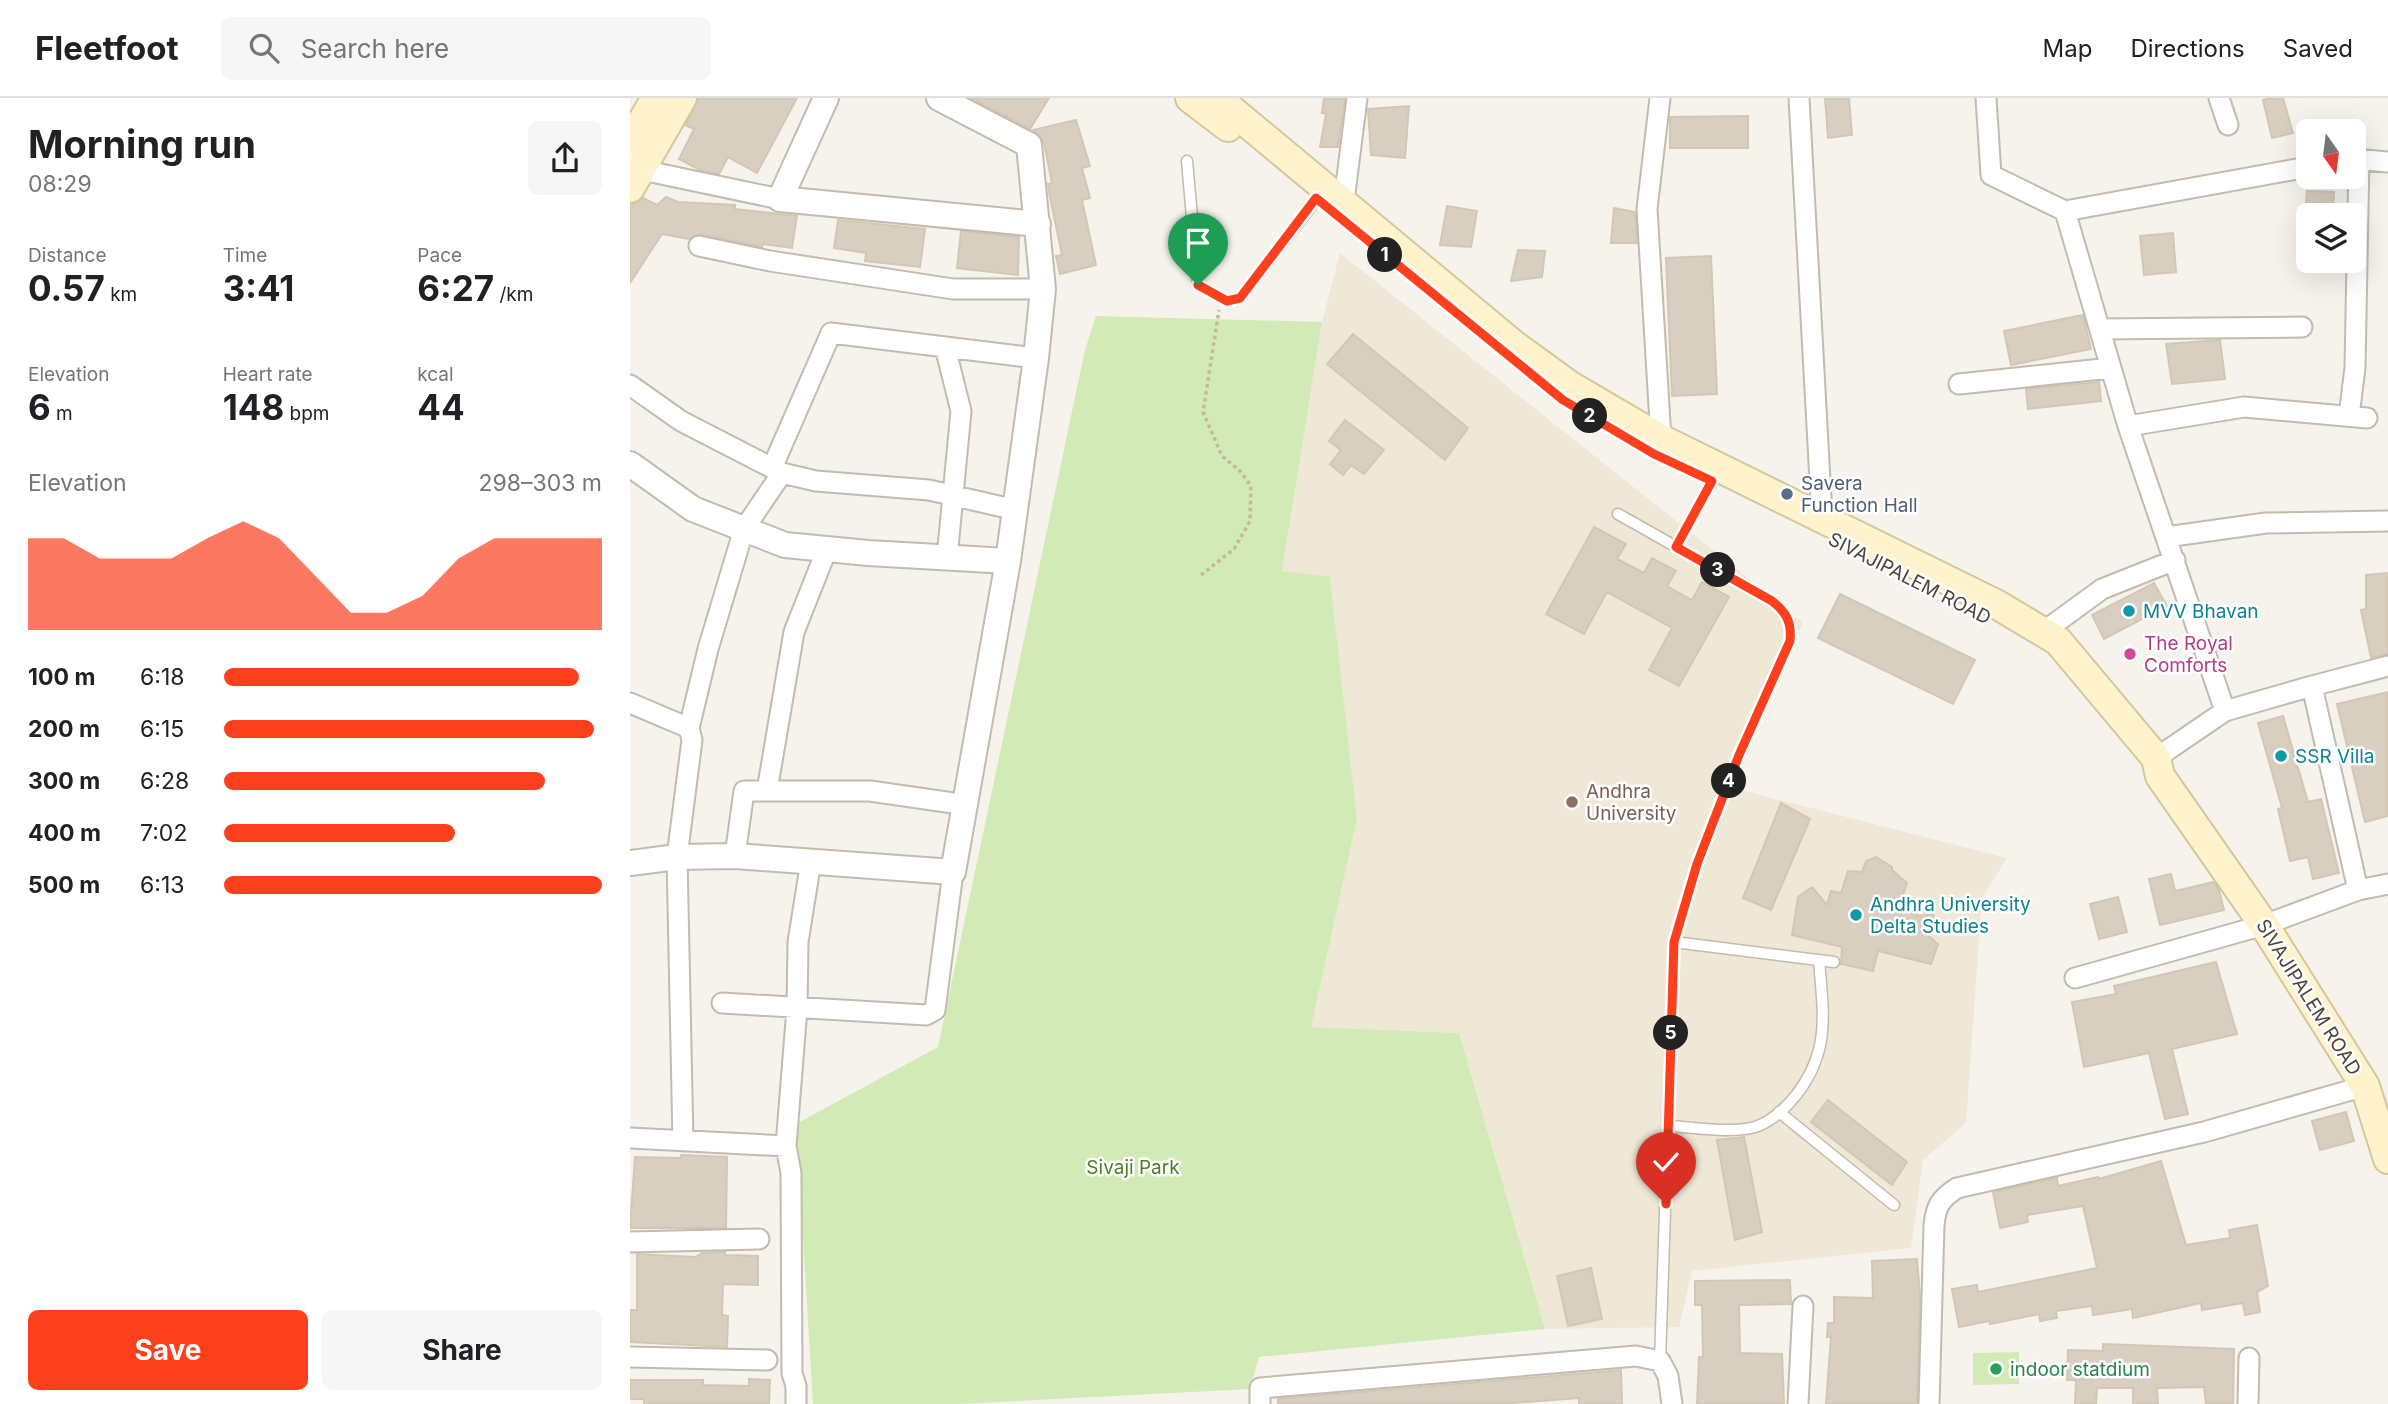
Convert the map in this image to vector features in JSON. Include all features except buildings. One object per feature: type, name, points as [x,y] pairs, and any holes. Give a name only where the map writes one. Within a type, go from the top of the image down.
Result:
[{"type":"main road","points":[[630,142],[656,98]]},
{"type":"main road","points":[[634,174],[682,98]]},
{"type":"main road","name":"SIVAJIPALEM ROAD","points":[[1190,98],[1331,200],[1514,345],[1569,385],[1661,439],[1996,604],[2058,641],[2158,767],[2264,925],[2365,1086],[2388,1160]]},
{"type":"main road","name":"SIVAJIPALEM ROAD","points":[[1217,98],[1563,400],[1654,454],[1990,617],[2048,656],[2141,766],[2158,767]]},
{"type":"street","points":[[780,198],[826,98]]},
{"type":"street","points":[[722,1003],[926,1015],[935,1010],[953,872],[967,805],[1016,510],[1043,289],[1029,145],[939,98]]},
{"type":"street","points":[[1331,200],[1357,98]]},
{"type":"street","points":[[1660,98],[1647,209],[1661,439]]},
{"type":"street","points":[[1799,98],[1822,517]]},
{"type":"street","points":[[1986,98],[1991,175],[2065,211],[2296,169]]},
{"type":"street","points":[[2219,98],[2228,125]]},
{"type":"street","points":[[2366,160],[2388,162]]},
{"type":"street","points":[[634,174],[780,198],[1038,224]]},
{"type":"street","points":[[2128,426],[2244,408],[2358,417],[2355,368],[2356,189]]},
{"type":"street","points":[[2065,211],[2128,426],[2225,711]]},
{"type":"street","points":[[699,246],[770,261],[953,289],[1043,289]]},
{"type":"street","points":[[2100,329],[2302,327]]},
{"type":"street","points":[[683,1141],[677,857],[692,740],[689,728],[708,649],[744,529],[777,470],[831,333],[1036,358]]},
{"type":"street","points":[[945,347],[961,411],[947,558]]},
{"type":"street","points":[[1959,384],[2111,368]]},
{"type":"street","points":[[630,385],[681,421],[777,470],[816,481],[929,490],[1016,510]]},
{"type":"street","points":[[630,464],[692,509],[785,545],[1008,561]]},
{"type":"street","points":[[2166,537],[2266,523],[2388,521]]},
{"type":"street","points":[[767,791],[793,632],[827,549]]},
{"type":"street","points":[[2043,632],[2102,589],[2175,560]]},
{"type":"street","points":[[2158,767],[2225,711],[2388,666]]},
{"type":"street","points":[[2312,686],[2358,890]]},
{"type":"street","points":[[630,703],[689,728]]},
{"type":"street","points":[[735,856],[744,791],[870,791],[967,805]]},
{"type":"street","points":[[630,863],[677,857],[735,856],[953,872]]},
{"type":"street","points":[[796,1404],[796,1385],[792,1373],[791,1174],[786,1146],[797,1008],[798,942],[811,861]]},
{"type":"street","points":[[2075,978],[2264,925],[2358,890],[2388,884]]},
{"type":"street","points":[[1929,1404],[1934,1225],[1936,1208],[1944,1196],[1957,1188],[2204,1132],[2365,1086]]},
{"type":"street","points":[[630,1138],[786,1146]]},
{"type":"street","points":[[630,1242],[759,1239]]},
{"type":"street","points":[[1798,1404],[1803,1306]]},
{"type":"street","points":[[1260,1404],[1260,1388],[1636,1356],[1660,1361],[1668,1376],[1672,1404]]},
{"type":"street","points":[[630,1357],[768,1360]]},
{"type":"street","points":[[2248,1404],[2249,1359]]},
{"type":"lane","points":[[1187,161],[1198,285],[1227,301],[1240,298],[1331,200]]},
{"type":"lane","points":[[1676,547],[1712,481]]},
{"type":"lane","points":[[1618,514],[1772,601],[1783,609],[1791,631],[1790,641],[1739,755],[1697,864],[1674,942],[1660,1361]]},
{"type":"lane","points":[[1674,942],[1834,962]]},
{"type":"lane","points":[[1668,1126],[1741,1129],[1757,1126],[1779,1112],[1811,1076],[1820,1056],[1824,1026],[1819,960]]},
{"type":"lane","points":[[1779,1112],[1894,1205]]},
{"type":"path","points":[[1201,575],[1234,549],[1250,521],[1251,486],[1240,471],[1222,456],[1203,412],[1222,298]]},
{"type":"shaded area","name":"Andhra University","points":[[1340,253],[1803,622],[1725,786],[2007,858],[1982,898],[1966,1123],[1923,1160],[1911,1248],[1692,1271],[1679,1327],[1545,1329],[1459,1033],[1311,1027],[1357,819],[1330,578],[1282,571],[1322,322]]},
{"type":"green space","name":"Sivaji Park","points":[[1096,316],[1322,322],[1282,571],[1330,577],[1357,819],[1311,1027],[1459,1033],[1545,1329],[1259,1357],[1250,1389],[959,1404],[813,1404],[796,1124],[938,1047],[1085,350]]},
{"type":"green space","name":"indoor statdium","points":[[2019,1352],[2019,1384],[1973,1385],[1973,1353]]},
{"type":"place","name":"Savera Function Hall","points":[[1787,494]]},
{"type":"place","name":"MVV Bhavan","points":[[2129,611]]},
{"type":"place","name":"The Royal Comforts","points":[[2130,654]]},
{"type":"place","name":"SSR Villa","points":[[2281,756]]},
{"type":"place","name":"Andhra University","points":[[1572,802]]},
{"type":"place","name":"Andhra University Delta Studies","points":[[1856,915]]},
{"type":"place","name":"indoor statdium","points":[[1996,1369]]},
{"type":"route","points":[[1198,285],[1227,301],[1240,298],[1316,198],[1563,400],[1654,454],[1712,481],[1676,547],[1783,609],[1789,621],[1790,641],[1739,755],[1697,864],[1674,942],[1666,1204]]}]
